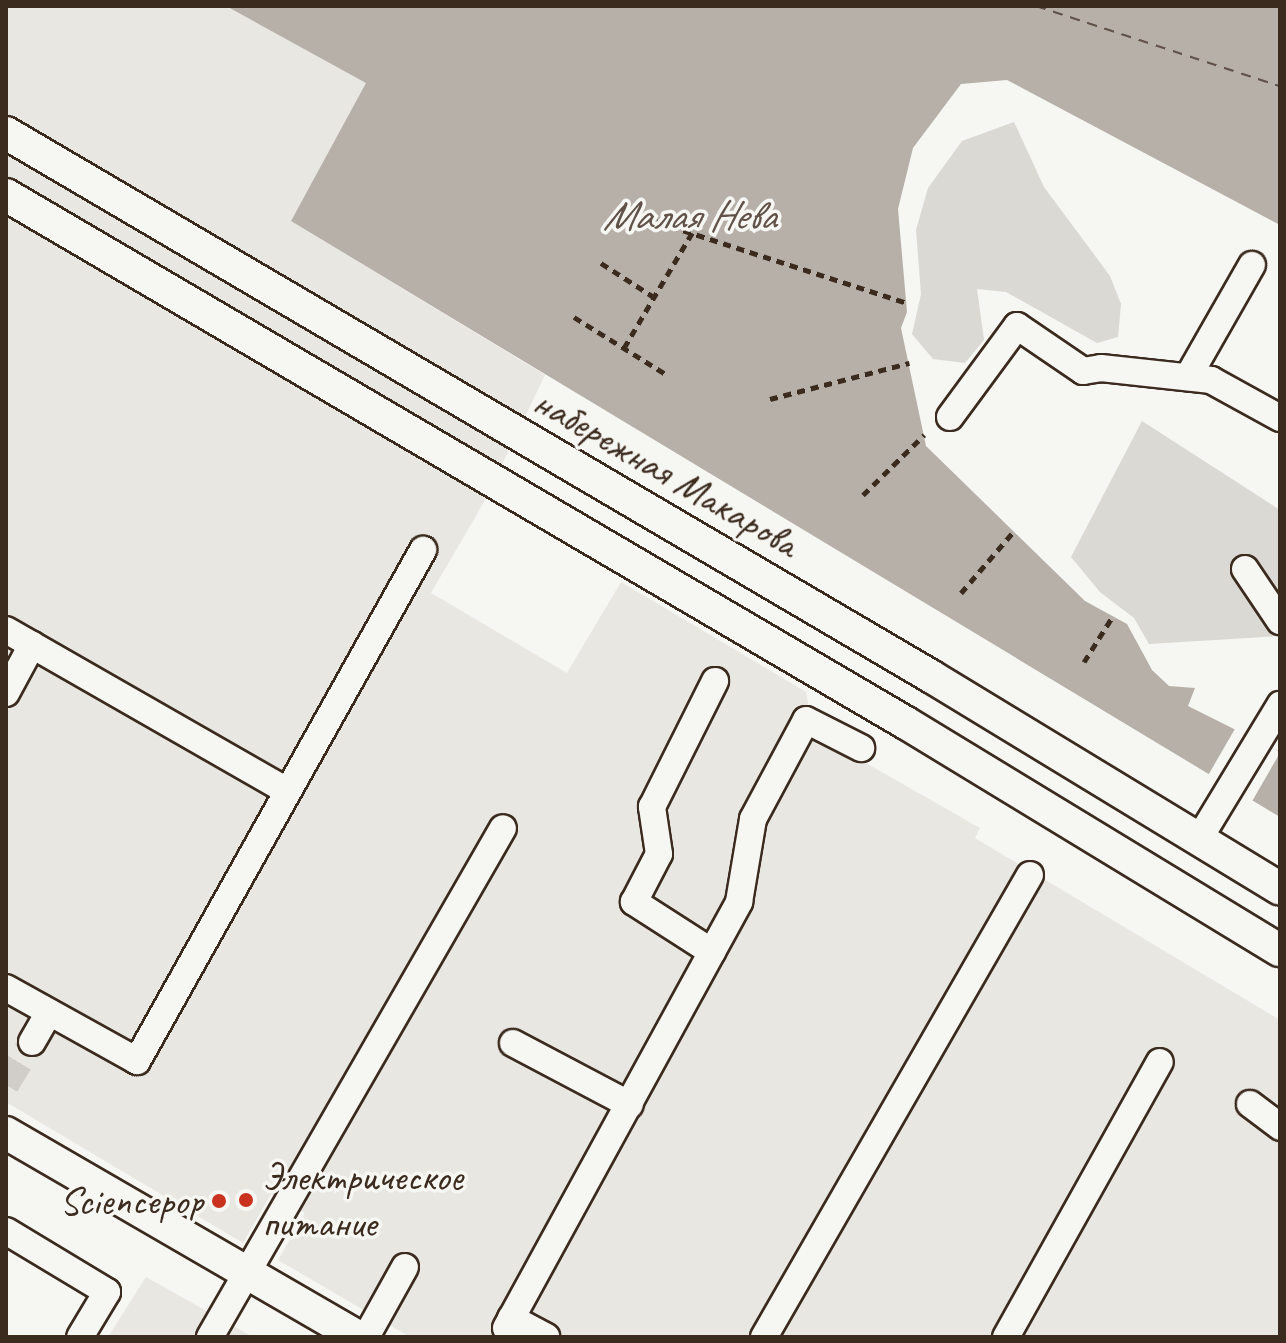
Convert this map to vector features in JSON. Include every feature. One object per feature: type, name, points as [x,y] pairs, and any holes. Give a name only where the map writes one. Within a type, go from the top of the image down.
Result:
[{"type":"main road","name":"набережная Макарова","points":[[6,133],[932,677],[1280,889]]},
{"type":"main road","points":[[6,195],[906,723],[1280,950]]},
{"type":"main road","points":[[6,1133],[242,1282],[315,1337]]},
{"type":"main road","points":[[6,1155],[242,1282],[358,1337]]},
{"type":"street","points":[[1188,377],[1252,265]]},
{"type":"street","points":[[950,417],[1017,326],[1083,371],[1101,368],[1211,380],[1280,418]]},
{"type":"street","points":[[6,988],[137,1061],[285,790],[423,550]]},
{"type":"street","points":[[1245,569],[1280,621]]},
{"type":"street","points":[[6,630],[285,790]]},
{"type":"street","points":[[6,693],[32,645]]},
{"type":"street","points":[[712,952],[634,902],[659,854],[652,807],[715,681]]},
{"type":"street","points":[[546,1337],[509,1323],[739,902],[753,819],[806,720],[861,748]]},
{"type":"street","points":[[1199,839],[1270,721]]},
{"type":"street","points":[[210,1337],[503,828]]},
{"type":"street","points":[[764,1337],[1030,875]]},
{"type":"street","points":[[32,1042],[49,1013]]},
{"type":"street","points":[[513,1043],[630,1105]]},
{"type":"street","points":[[1006,1337],[1160,1062]]},
{"type":"street","points":[[1250,1104],[1280,1127]]},
{"type":"street","points":[[6,1231],[107,1292],[80,1337]]},
{"type":"street","points":[[366,1337],[405,1267]]},
{"type":"path","points":[[630,213],[907,303]]},
{"type":"path","points":[[624,348],[692,233]]},
{"type":"path","points":[[601,263],[654,297]]},
{"type":"path","points":[[574,317],[667,375]]},
{"type":"path","points":[[770,399],[909,363]]},
{"type":"path","points":[[863,495],[924,435]]},
{"type":"path","points":[[961,593],[1015,530]]},
{"type":"path","points":[[1084,662],[1113,616]]},
{"type":"shaded area","points":[[6,6],[226,6],[367,83],[291,221],[545,375],[484,502],[431,593],[567,673],[621,582],[806,692],[813,733],[980,828],[975,838],[1280,1020],[1280,1337],[410,1337],[278,1260],[305,1213],[271,1194],[243,1243],[6,1102]]},
{"type":"shaded area","points":[[1014,122],[1044,187],[1110,276],[1121,304],[1118,337],[1097,343],[1006,292],[977,289],[984,340],[965,363],[933,359],[912,334],[921,294],[916,230],[928,188],[962,141]]},
{"type":"shaded area","points":[[1142,421],[1280,510],[1280,636],[1149,644],[1134,618],[1100,592],[1071,557]]},
{"type":"shaded area","points":[[146,1277],[253,1337],[108,1337]]},
{"type":"water","name":"Малая Нева","points":[[226,6],[1280,6],[1280,225],[1007,80],[961,84],[913,148],[898,209],[907,312],[901,328],[926,446],[1085,601],[1127,624],[1152,670],[1169,686],[1195,688],[1188,706],[1280,752],[1280,817],[291,221],[366,83]]},
{"type":"pier","points":[[1236,727],[1280,752],[1252,801],[1208,775]]},
{"type":"ferry route","points":[[1036,6],[1280,86]]},
{"type":"tunnel","points":[[6,1085],[32,1042]]},
{"type":"place","name":"Электрическое питание","points":[[246,1200]]},
{"type":"place","name":"Sciencepop","points":[[219,1201]]}]
